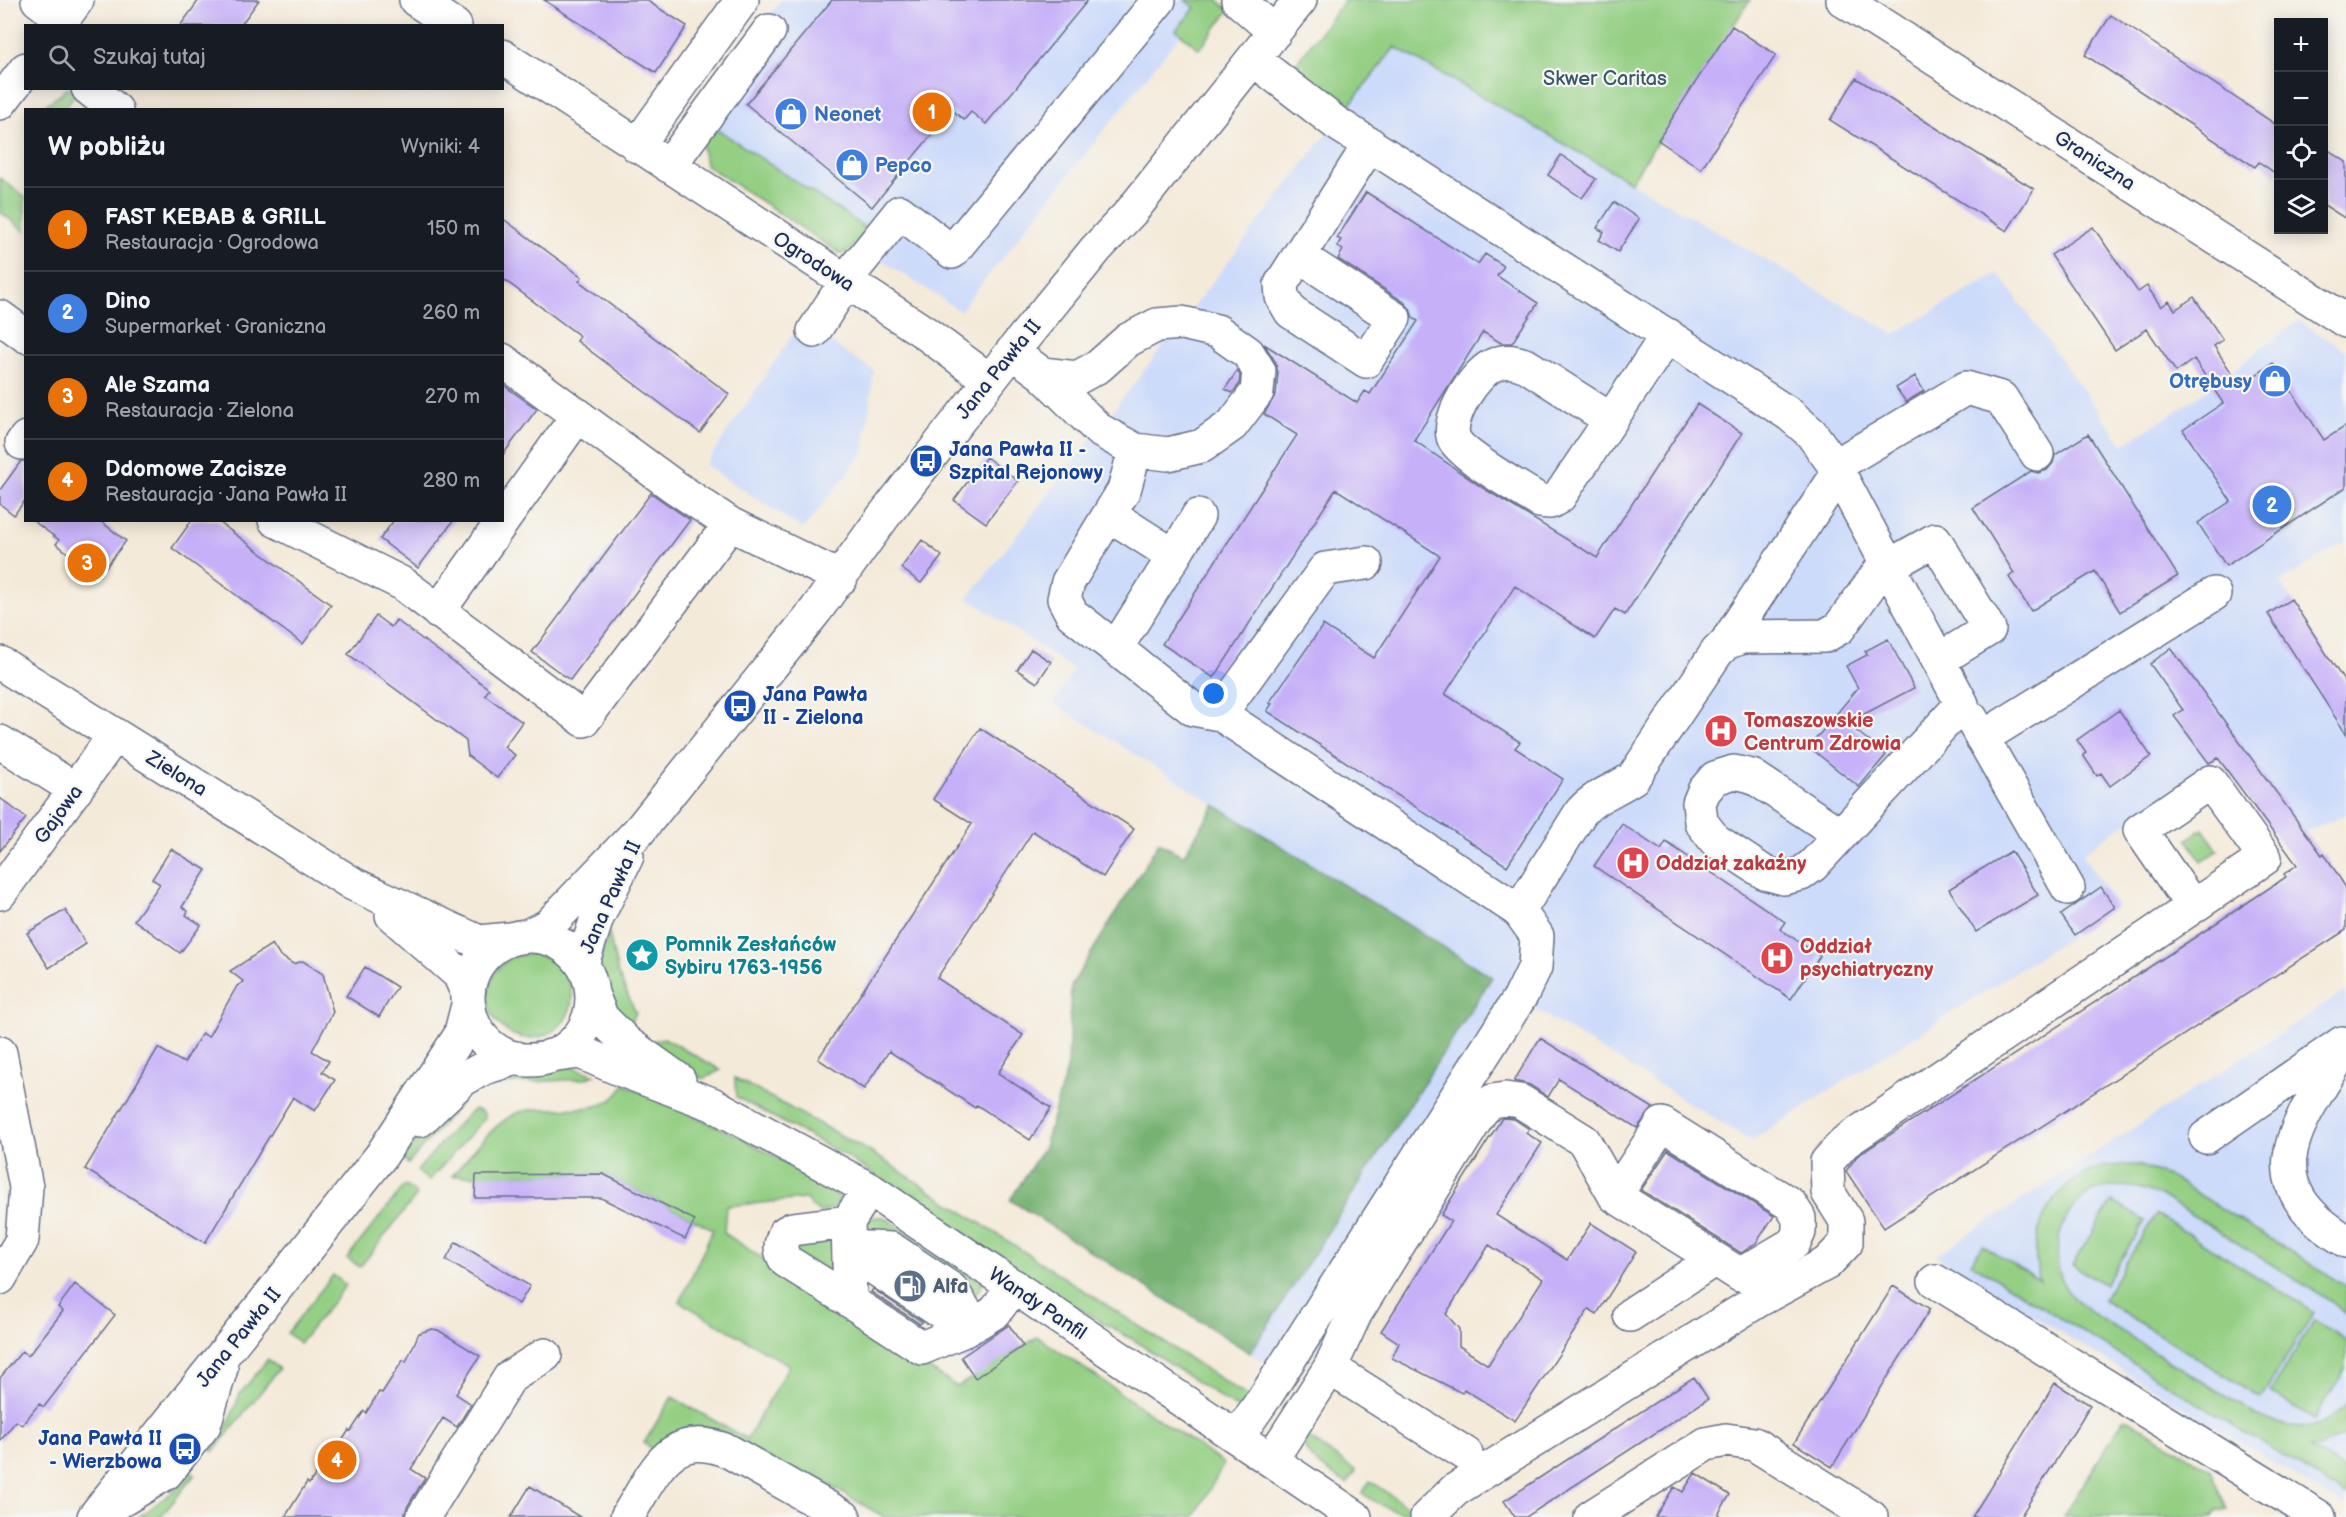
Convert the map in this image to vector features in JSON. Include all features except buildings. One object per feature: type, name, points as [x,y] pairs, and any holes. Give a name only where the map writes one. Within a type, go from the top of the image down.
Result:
[{"type":"street","points":[[416,0],[453,24]]},
{"type":"street","points":[[637,146],[742,0]]},
{"type":"street","points":[[814,331],[846,282],[900,212],[952,252],[1159,0]]},
{"type":"street","points":[[1238,0],[1275,32]]},
{"type":"street","name":"Jana Pawła II","points":[[518,937],[548,926],[639,831],[841,578],[883,517],[1012,351],[1096,249],[1131,212],[1300,0]]},
{"type":"street","name":"Graniczna","points":[[1844,0],[2346,321]]},
{"type":"street","points":[[669,166],[770,31]]},
{"type":"street","name":"Ogrodowa","points":[[504,57],[924,332],[989,380]]},
{"type":"street","points":[[1253,59],[1336,123],[1789,414],[1811,434],[1837,472],[1962,704],[2068,888]]},
{"type":"street","points":[[0,103],[24,72]]},
{"type":"street","points":[[91,90],[113,108]]},
{"type":"street","points":[[1299,256],[1370,144]]},
{"type":"street","points":[[0,317],[24,335]]},
{"type":"street","points":[[1012,351],[1042,374],[1099,430],[1135,450],[1168,454],[1202,446],[1232,425],[1257,392],[1259,371],[1248,352],[1217,331],[1182,323],[1157,325],[1128,340],[1099,366],[1077,378],[1042,374]]},
{"type":"street","points":[[1611,420],[1527,366],[1511,361],[1495,364],[1482,372],[1457,410],[1452,424],[1454,439],[1464,451],[1540,501],[1550,502],[1559,496],[1611,420],[1668,335]]},
{"type":"street","points":[[504,361],[672,485],[730,524],[841,578]]},
{"type":"street","points":[[1519,911],[1581,812],[1592,800],[1633,778],[1837,472],[1966,388],[2001,398],[2037,454]]},
{"type":"street","points":[[504,519],[578,415]]},
{"type":"street","points":[[1135,450],[1124,490],[1068,582],[1064,599],[1072,614],[1193,709],[1220,714],[1519,911],[1537,936],[1535,967],[1522,994],[1267,1395],[1237,1437]]},
{"type":"street","points":[[1110,515],[1174,556]]},
{"type":"street","points":[[1116,648],[1198,516]]},
{"type":"street","points":[[279,522],[403,584],[584,720],[730,524]]},
{"type":"street","points":[[438,612],[502,522]]},
{"type":"street","points":[[1725,643],[1742,637],[1825,636],[1839,628],[1880,571],[1935,540],[1989,629],[1939,660]]},
{"type":"street","points":[[1220,714],[1324,568],[1366,563]]},
{"type":"street","points":[[1982,738],[2214,594]]},
{"type":"street","name":"Zielona","points":[[0,663],[353,884],[479,942],[518,937]]},
{"type":"street","points":[[1840,835],[1962,704]]},
{"type":"street","name":"Gajowa","points":[[0,893],[115,735]]},
{"type":"street","points":[[0,742],[76,790]]},
{"type":"street","name":"Jana Pawła II","points":[[582,964],[603,906],[639,831]]},
{"type":"street","name":"Zielona","points":[[353,884],[459,974],[468,1000]]},
{"type":"street","points":[[1630,1315],[1738,1278],[1827,1263],[1846,1243],[1846,1221],[1828,1192],[1827,1162],[1845,1142],[2193,907]]},
{"type":"street","points":[[518,937],[543,937],[571,952],[582,964],[589,978],[592,994],[588,1018],[576,1039],[564,1050],[550,1056],[533,1059],[516,1058],[489,1045],[479,1034],[472,1020],[468,1000],[476,966],[485,954],[497,945],[518,937]]},
{"type":"street","name":"Wandy Panfil","points":[[592,994],[602,1018],[627,1042],[712,1104],[869,1189],[1355,1517]]},
{"type":"street","name":"Jana Pawła II","points":[[94,1517],[381,1156],[460,1036],[468,1000]]},
{"type":"street","points":[[2206,1137],[2346,1040]]},
{"type":"street","points":[[2346,1046],[2297,1126],[2288,1164],[2293,1188],[2307,1212],[2323,1227],[2346,1242]]},
{"type":"street","name":"Wandy Panfil","points":[[550,1056],[580,1052],[712,1104]]},
{"type":"street","points":[[0,1053],[26,1187],[22,1240],[0,1278]]},
{"type":"street","name":"Jana Pawła II","points":[[381,1156],[462,1080],[484,1068],[516,1058]]},
{"type":"street","points":[[1271,1460],[1330,1368],[1355,1314],[1482,1110],[1492,1101],[1505,1098],[1520,1101],[1584,1141],[1615,1196],[1738,1278]]},
{"type":"street","points":[[1427,1517],[1455,1490],[1738,1278],[1794,1243],[1799,1232],[1799,1218],[1790,1204],[1662,1124],[1615,1196]]},
{"type":"street","points":[[850,1300],[849,1240],[869,1189]]},
{"type":"street","points":[[970,1327],[951,1288],[891,1249],[792,1229],[784,1233],[780,1245],[781,1253],[786,1261],[922,1348],[970,1327],[994,1312],[1014,1286]]},
{"type":"street","points":[[1935,1281],[2319,1517]]},
{"type":"street","points":[[423,1517],[510,1377],[545,1355]]},
{"type":"street","points":[[1330,1368],[1466,1454]]},
{"type":"street","points":[[1591,1517],[1706,1444],[1726,1440],[1754,1444],[1871,1517]]},
{"type":"street","points":[[634,1506],[658,1467],[670,1454],[691,1444],[712,1444],[844,1517]]},
{"type":"shaded area","points":[[781,0],[1208,0],[960,311],[682,131]]},
{"type":"shaded area","name":"Tomaszowskie Centrum Zdrowia","points":[[1395,46],[1894,334],[1998,273],[2123,445],[2223,381],[2260,348],[2299,321],[2346,351],[2346,541],[2280,582],[2346,684],[2346,814],[2305,832],[2284,847],[2218,758],[2082,854],[2118,906],[1751,1141],[1535,1009],[1345,1308],[1295,1382],[1250,1353],[1491,977],[1053,703],[1074,670],[968,598]]},
{"type":"shaded area","points":[[801,323],[874,371],[864,452],[803,529],[705,465]]},
{"type":"shaded area","points":[[2346,991],[2346,1507],[1935,1256]]},
{"type":"green space","points":[[1185,0],[1218,0],[1229,11],[1199,49],[1176,30],[1195,8]]},
{"type":"green space","name":"Skwer Caritas","points":[[1345,0],[1750,0],[1631,182],[1395,47],[1348,107],[1298,69],[1297,62]]},
{"type":"green space","points":[[65,90],[77,91],[65,108],[43,108],[47,104]]},
{"type":"green space","points":[[720,131],[864,227],[864,233],[849,251],[841,254],[706,165],[702,148],[704,133]]},
{"type":"green space","points":[[0,178],[24,196],[24,230],[0,212]]},
{"type":"green space","points":[[1215,805],[1492,977],[1250,1353],[1010,1200],[1044,1147],[1068,1065],[1071,986],[1159,842],[1183,856]]},
{"type":"green space","points":[[2203,829],[2218,850],[2202,861],[2187,840]]},
{"type":"green space","points":[[609,933],[618,974],[636,1013],[627,1030],[607,1005],[599,962]]},
{"type":"green space","points":[[530,954],[546,957],[560,966],[569,980],[572,996],[569,1012],[560,1026],[546,1035],[530,1038],[514,1035],[500,1026],[491,1012],[488,996],[491,980],[500,966],[514,957]]},
{"type":"green space","points":[[664,1038],[721,1070],[703,1079],[649,1046],[656,1040]]},
{"type":"green space","points":[[570,1066],[596,1075],[583,1079],[481,1085],[515,1071],[532,1074]]},
{"type":"green space","points":[[735,1078],[869,1151],[1250,1398],[1241,1407],[1235,1407],[1137,1342],[1055,1295],[842,1154],[736,1097]]},
{"type":"green space","points":[[624,1084],[738,1136],[834,1188],[839,1198],[836,1208],[820,1212],[813,1208],[806,1199],[726,1206],[724,1233],[957,1387],[1038,1337],[1224,1464],[1194,1517],[884,1517],[822,1481],[816,1485],[716,1429],[696,1429],[683,1432],[654,1451],[644,1443],[672,1397],[747,1439],[789,1365],[680,1302],[713,1229],[603,1174],[452,1176],[494,1129],[513,1115],[536,1109],[594,1107],[606,1103],[617,1095]]},
{"type":"green space","points":[[464,1099],[408,1164],[403,1158],[435,1119]]},
{"type":"green space","points":[[474,1109],[483,1112],[485,1117],[429,1181],[417,1171],[454,1128]]},
{"type":"green space","points":[[2138,1165],[2171,1177],[2344,1285],[2346,1287],[2346,1315],[2332,1302],[2160,1195],[2141,1189],[2117,1186],[2093,1192],[2080,1201],[2069,1213],[2062,1228],[2058,1244],[2058,1261],[2061,1277],[2068,1292],[2089,1311],[2261,1418],[2285,1425],[2306,1427],[2326,1421],[2346,1405],[2346,1434],[2318,1447],[2309,1448],[2346,1470],[2346,1495],[1971,1263],[1982,1245],[2040,1281],[2036,1262],[2036,1244],[2046,1212],[2056,1197],[2084,1175],[2101,1167]]},
{"type":"green space","points":[[405,1185],[417,1195],[360,1267],[347,1258]]},
{"type":"green space","points":[[2112,1201],[2145,1221],[2105,1285],[2072,1265]]},
{"type":"green space","points":[[2156,1214],[2314,1312],[2261,1398],[2103,1300]]},
{"type":"green space","points":[[874,1217],[884,1217],[983,1283],[977,1293],[967,1300],[865,1232],[864,1226]]},
{"type":"green space","points":[[838,1231],[839,1267],[824,1273],[795,1255],[795,1236]]},
{"type":"green space","points":[[333,1275],[346,1285],[300,1343],[287,1333]]},
{"type":"green space","points":[[2314,1320],[2346,1340],[2346,1368],[2314,1419],[2270,1392]]},
{"type":"green space","points":[[268,1359],[279,1369],[213,1452],[209,1448],[229,1422],[240,1394]]},
{"type":"green space","points":[[2124,1419],[2128,1419],[2211,1470],[2227,1509],[2216,1512],[2213,1517],[2063,1517]]},
{"type":"green space","points":[[1303,1434],[1356,1471],[1347,1484],[1311,1458],[1306,1451]]},
{"type":"green space","points":[[190,1470],[195,1474],[161,1517],[139,1517],[175,1490]]},
{"type":"green space","points":[[1370,1481],[1414,1511],[1395,1511],[1362,1493]]},
{"type":"place","name":"FAST KEBAB & GRILL","points":[[932,112]]},
{"type":"place","name":"Neonet","points":[[791,114]]},
{"type":"place","name":"Pepco","points":[[852,165]]},
{"type":"place","name":"Otrębusy","points":[[2275,381]]},
{"type":"place","name":"Jana Pawła II - Szpital Rejonowy","points":[[926,461]]},
{"type":"place","name":"Dino","points":[[2272,505]]},
{"type":"place","name":"Ale Szama","points":[[87,563]]},
{"type":"place","name":"Jana Pawła II - Zielona","points":[[740,706]]},
{"type":"place","name":"Tomaszowskie Centrum Zdrowia","points":[[1721,731]]},
{"type":"place","name":"Oddział zakaźny","points":[[1633,863]]},
{"type":"place","name":"Pomnik Zesłańców Sybiru 1763-1956","points":[[642,955]]},
{"type":"place","name":"Oddział psychiatryczny","points":[[1777,958]]},
{"type":"place","name":"Alfa","points":[[910,1286]]},
{"type":"place","name":"Jana Pawła II - Wierzbowa","points":[[185,1449]]},
{"type":"place","name":"Ddomowe Zacisze","points":[[337,1460]]}]
